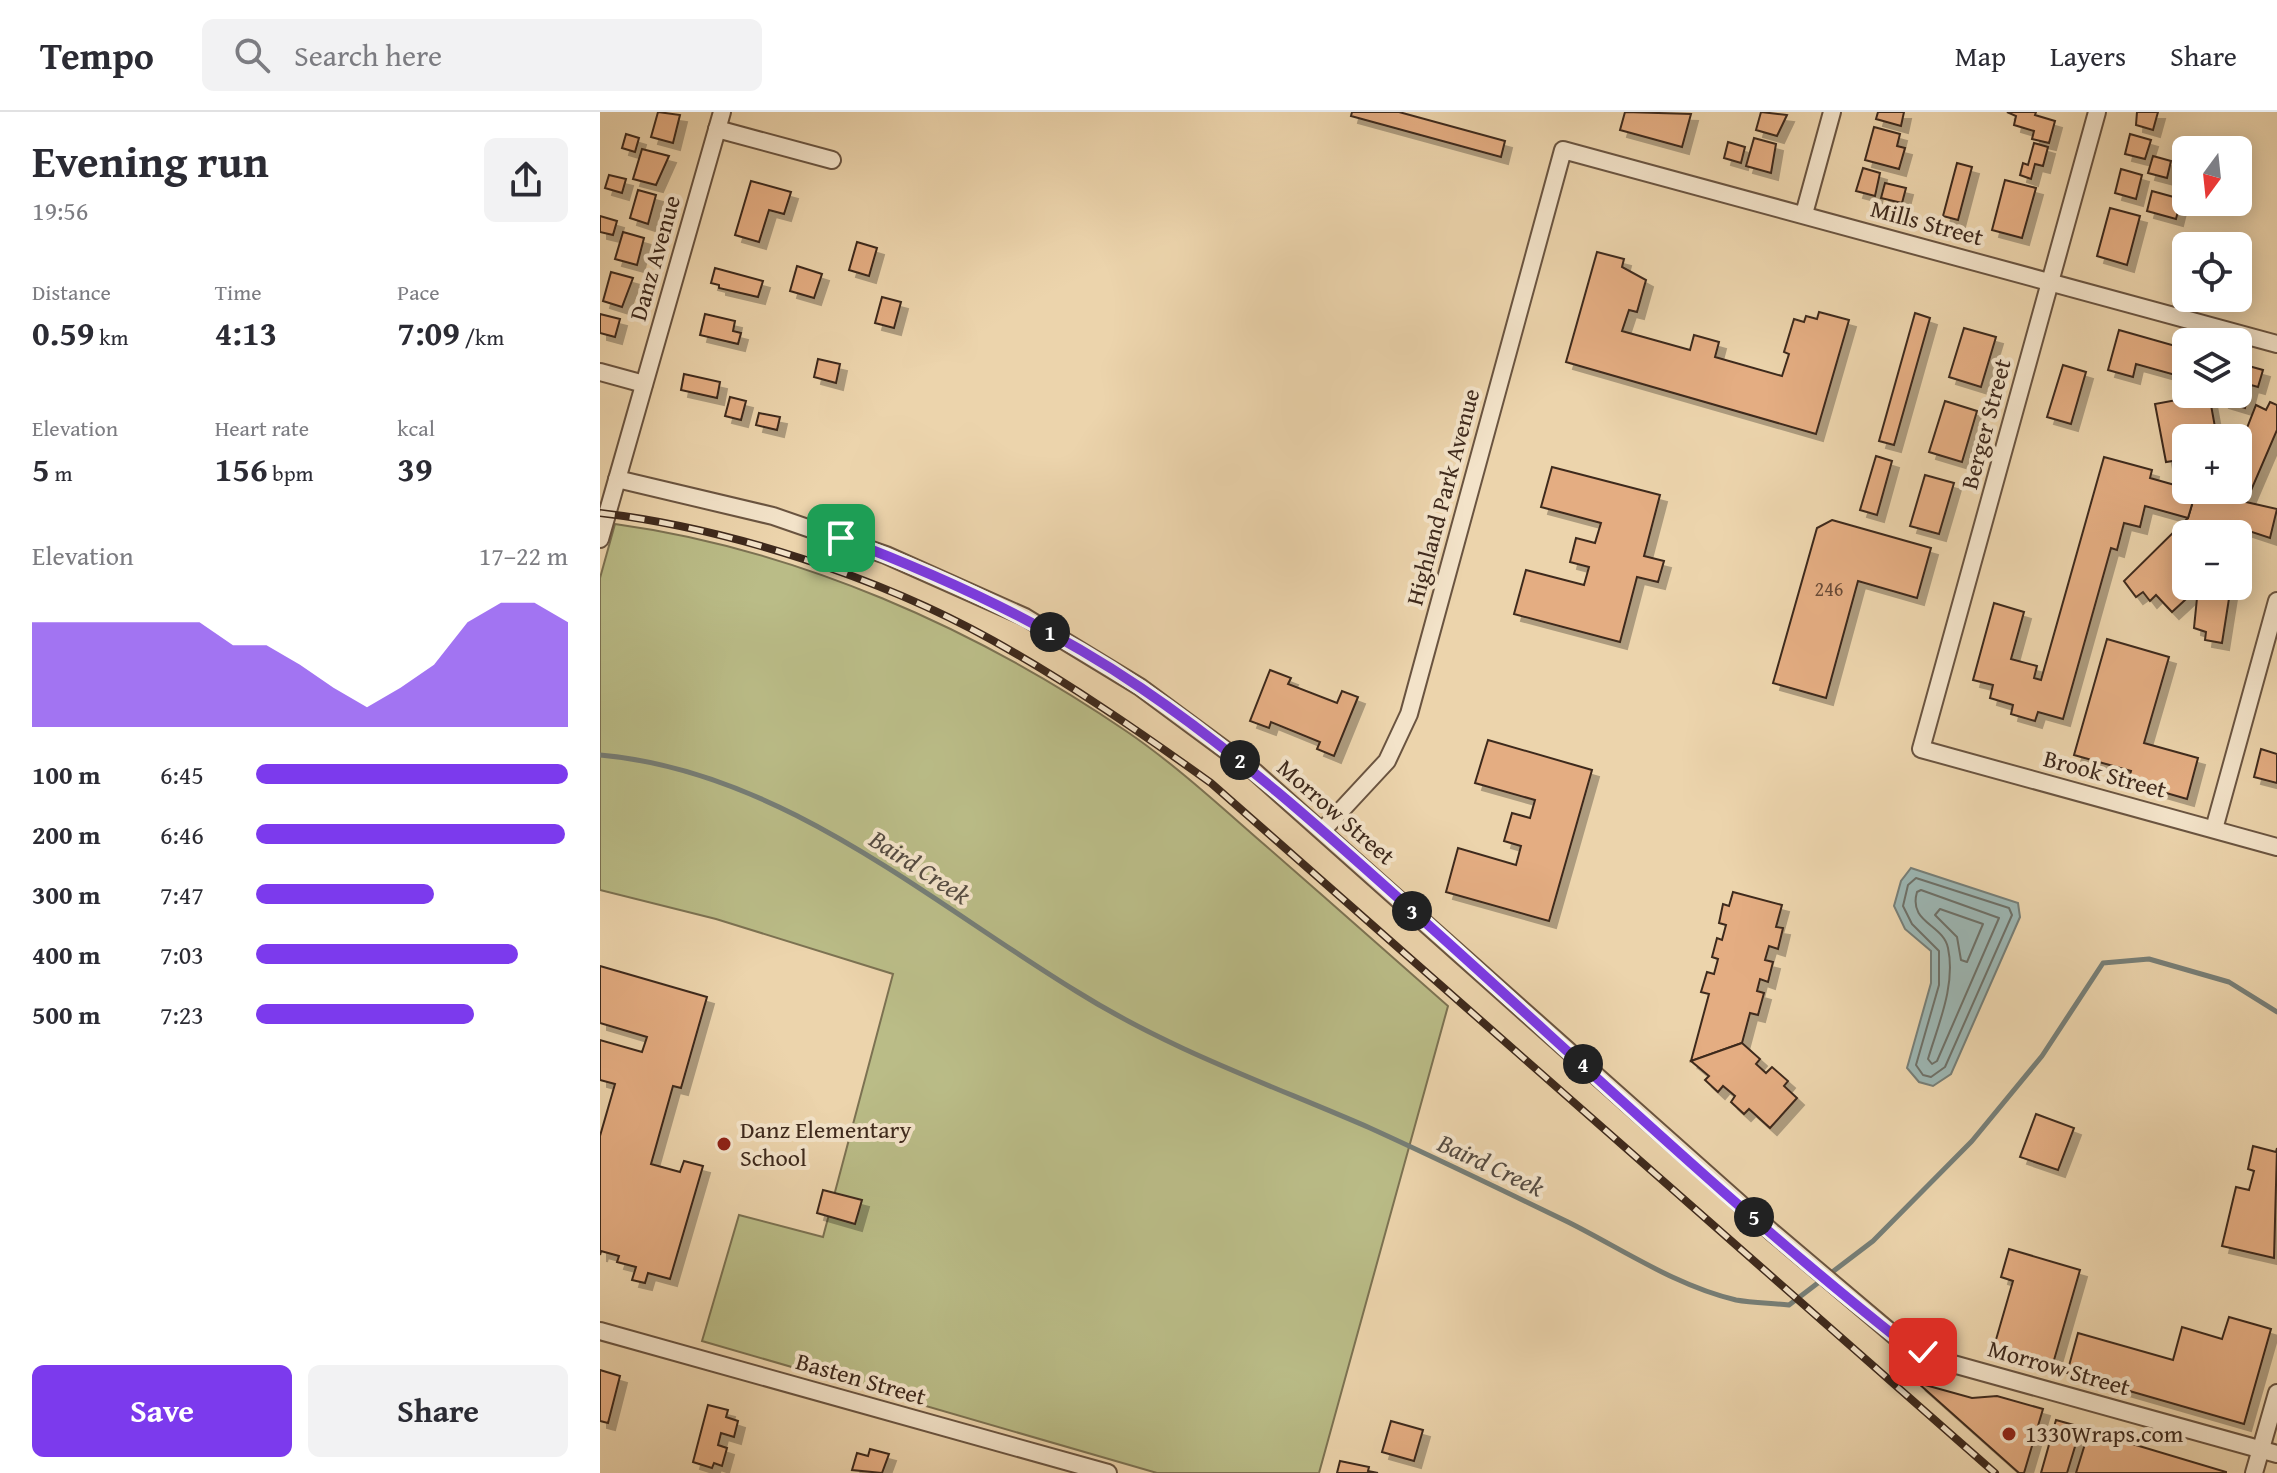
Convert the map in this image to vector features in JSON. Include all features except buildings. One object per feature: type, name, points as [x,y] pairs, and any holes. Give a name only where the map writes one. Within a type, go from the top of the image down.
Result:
[{"type":"street","name":"Danz Avenue","points":[[600,539],[722,112]]},
{"type":"street","points":[[1804,214],[1832,112]]},
{"type":"street","name":"Berger Street","points":[[1921,749],[2097,112]]},
{"type":"street","points":[[717,129],[832,160]]},
{"type":"street","name":"Mills Street","points":[[1563,150],[2277,344]]},
{"type":"street","name":"Highland Park Avenue","points":[[1322,831],[1387,761],[1409,714],[1563,150]]},
{"type":"street","points":[[600,372],[644,384]]},
{"type":"street","name":"Morrow Street","points":[[617,479],[704,497],[841,538],[1025,617],[1140,687],[1199,728],[1322,831],[1901,1341],[1953,1364],[2269,1452]]},
{"type":"street","points":[[2214,829],[2277,601]]},
{"type":"street","name":"Brook Street","points":[[1921,749],[2277,847]]},
{"type":"street","name":"Basten Street","points":[[600,1331],[1098,1472]]},
{"type":"street","points":[[2254,1473],[2269,1452],[2277,1393]]},
{"type":"green space","points":[[615,524],[750,552],[817,573],[882,598],[1008,659],[1126,731],[1163,758],[1448,1006],[1319,1473],[1157,1473],[702,1341],[739,1215],[823,1237],[893,974],[716,919],[600,890],[600,578]]},
{"type":"water","points":[[1911,868],[2018,903],[2020,917],[1951,1074],[1933,1086],[1919,1082],[1907,1068],[1931,983],[1931,951],[1905,929],[1894,906],[1901,881]]},
{"type":"waterway","name":"Baird Creek","points":[[600,755],[666,766],[730,786],[791,813],[850,845],[1076,991],[1147,1031],[1420,1151],[1692,1286],[1742,1301],[1789,1305],[1873,1241],[1972,1141],[2042,1056],[2103,963],[2149,959],[2229,982],[2277,1012]]},
{"type":"railway","points":[[600,513],[699,530],[802,558],[852,576],[948,617],[992,640],[1131,727],[1211,783],[1995,1473]]},
{"type":"place","name":"Danz Elementary School","points":[[724,1144]]},
{"type":"place","name":"1330Wraps.com","points":[[2009,1434]]},
{"type":"route","points":[[841,538],[952,583],[1025,617],[1140,687],[1199,728],[1322,831],[1779,1239],[1901,1341],[1923,1352]]}]
